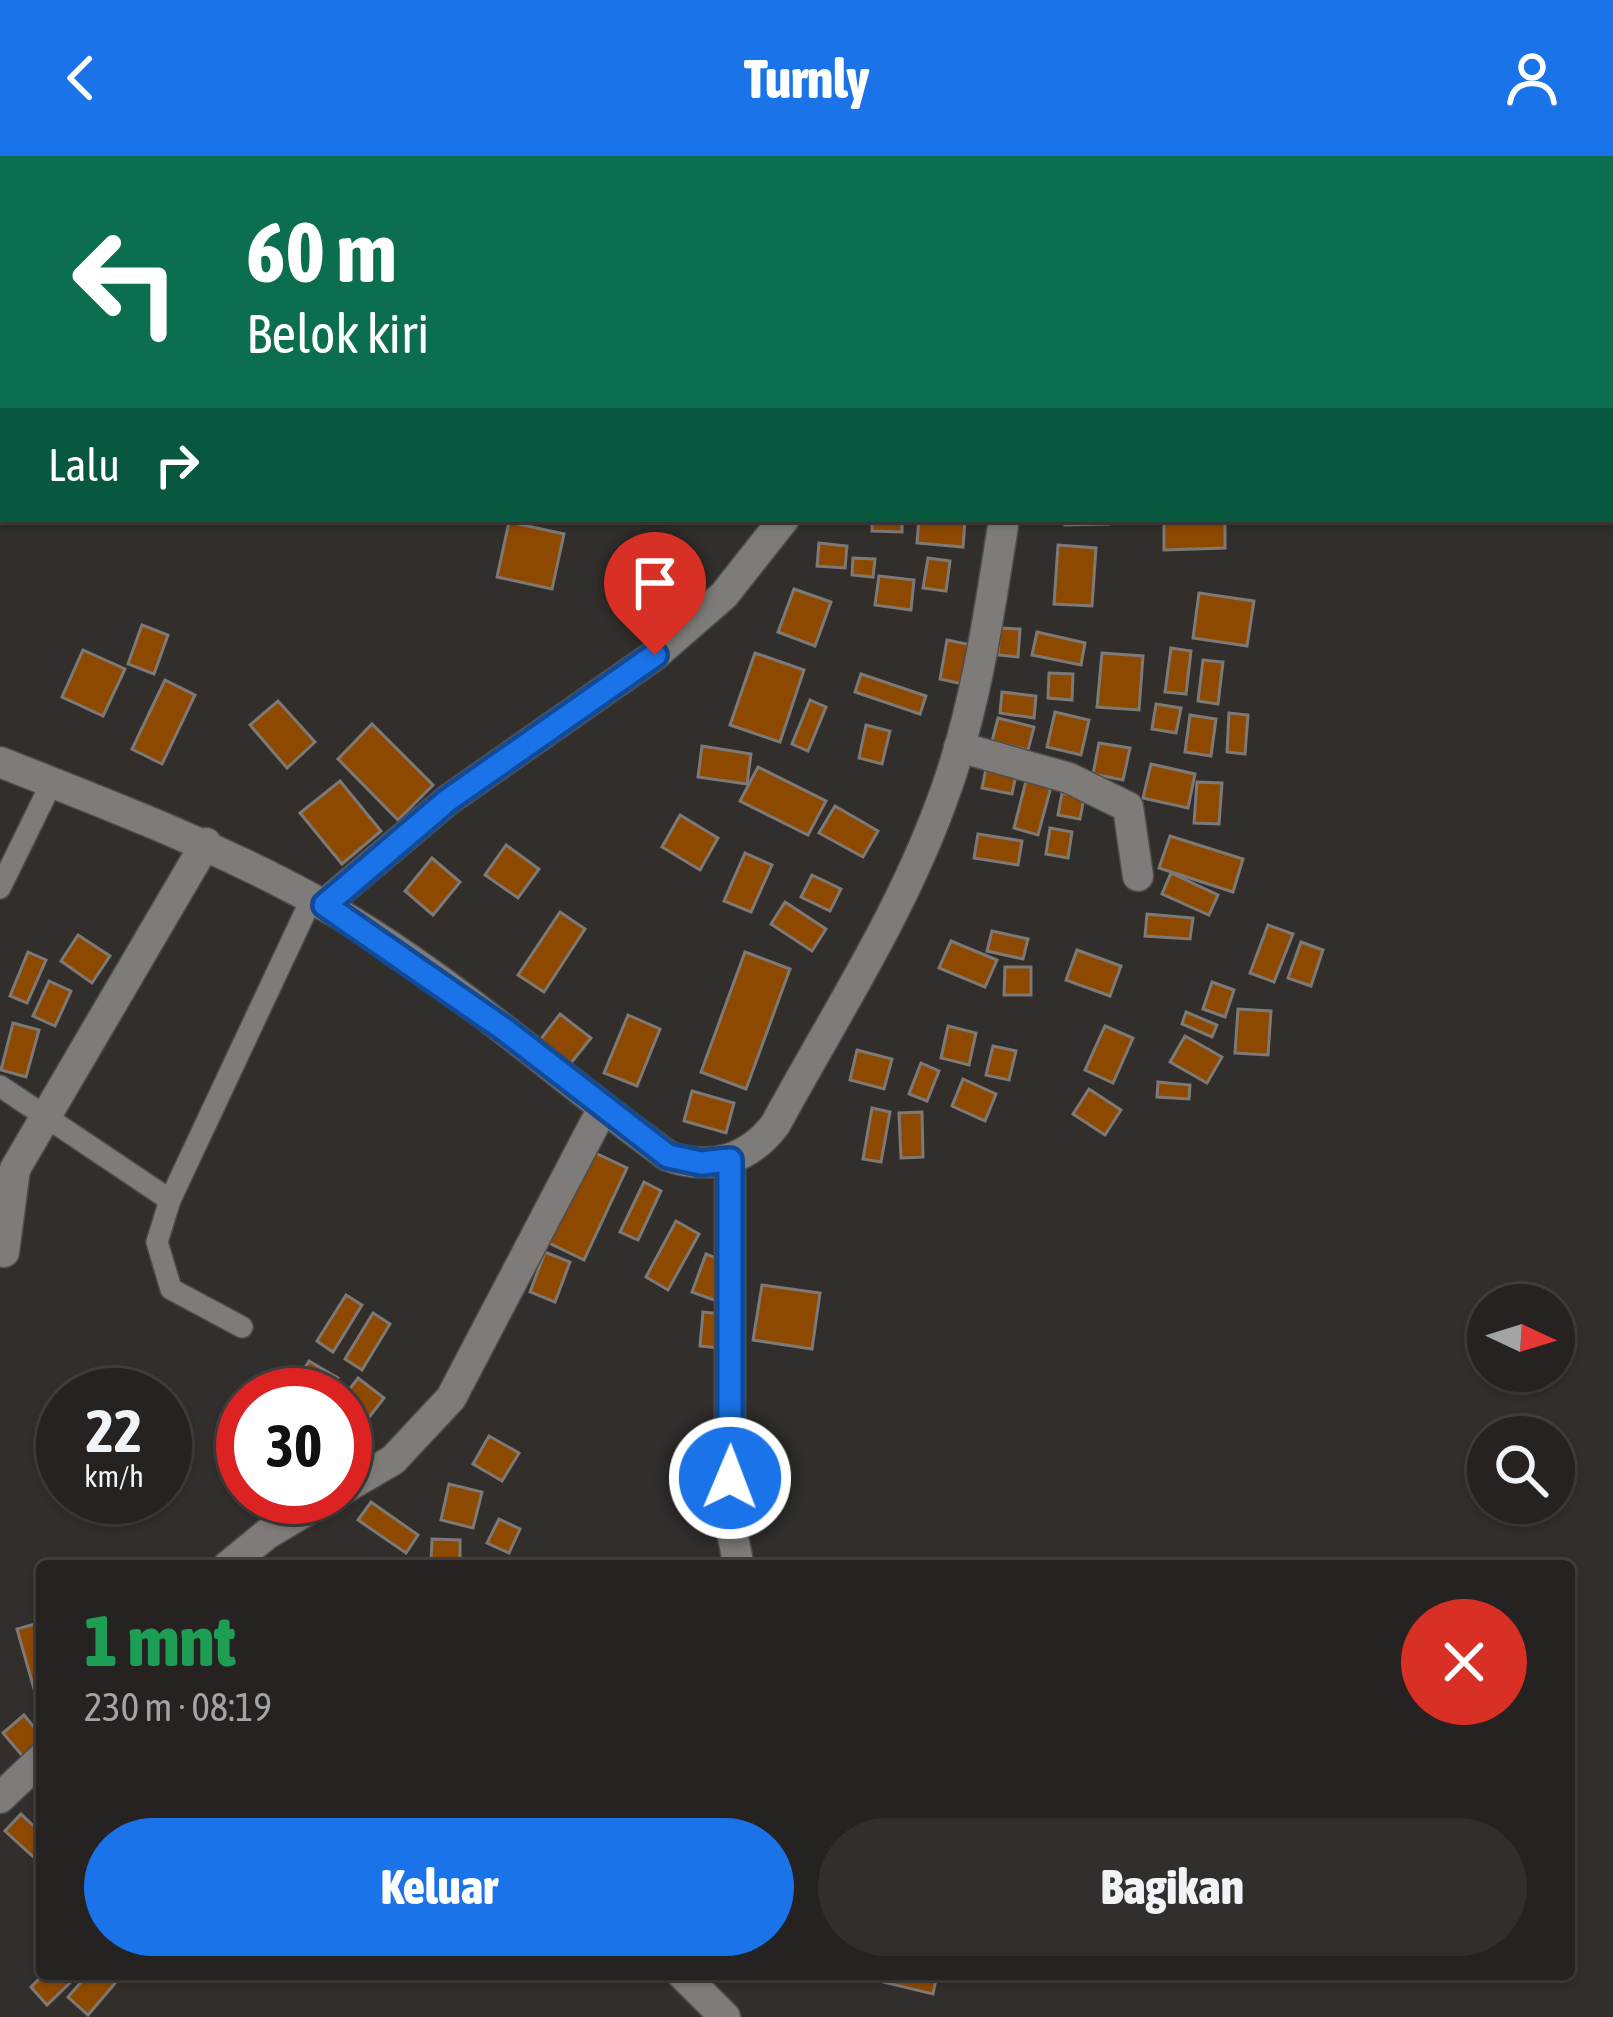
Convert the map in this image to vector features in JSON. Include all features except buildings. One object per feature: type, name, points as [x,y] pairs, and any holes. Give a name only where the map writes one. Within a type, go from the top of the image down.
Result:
[{"type":"street","points":[[318,903],[448,800],[655,655],[724,595],[782,522]]},
{"type":"street","points":[[0,762],[206,843],[318,903],[505,1030],[668,1156],[701,1163],[730,1160],[754,1149],[775,1125],[900,899],[941,806],[986,636],[1004,522]]},
{"type":"street","points":[[959,747],[1069,778],[1127,807],[1138,876]]},
{"type":"street","points":[[4,1252],[15,1168],[206,843]]},
{"type":"street","points":[[372,1472],[393,1460],[451,1398],[603,1108]]},
{"type":"street","points":[[730,1160],[730,1523],[739,1560]]},
{"type":"street","points":[[236,1560],[284,1524]]},
{"type":"street","points":[[0,1798],[36,1763]]},
{"type":"street","points":[[687,1980],[706,2005],[725,2017]]},
{"type":"lane","points":[[0,888],[52,782]]},
{"type":"lane","points":[[242,1328],[171,1289],[157,1242],[170,1200],[318,903]]},
{"type":"lane","points":[[0,1086],[170,1200]]},
{"type":"route","points":[[655,655],[448,800],[325,905],[505,1030],[668,1156],[701,1163],[730,1160],[730,1478]]}]
